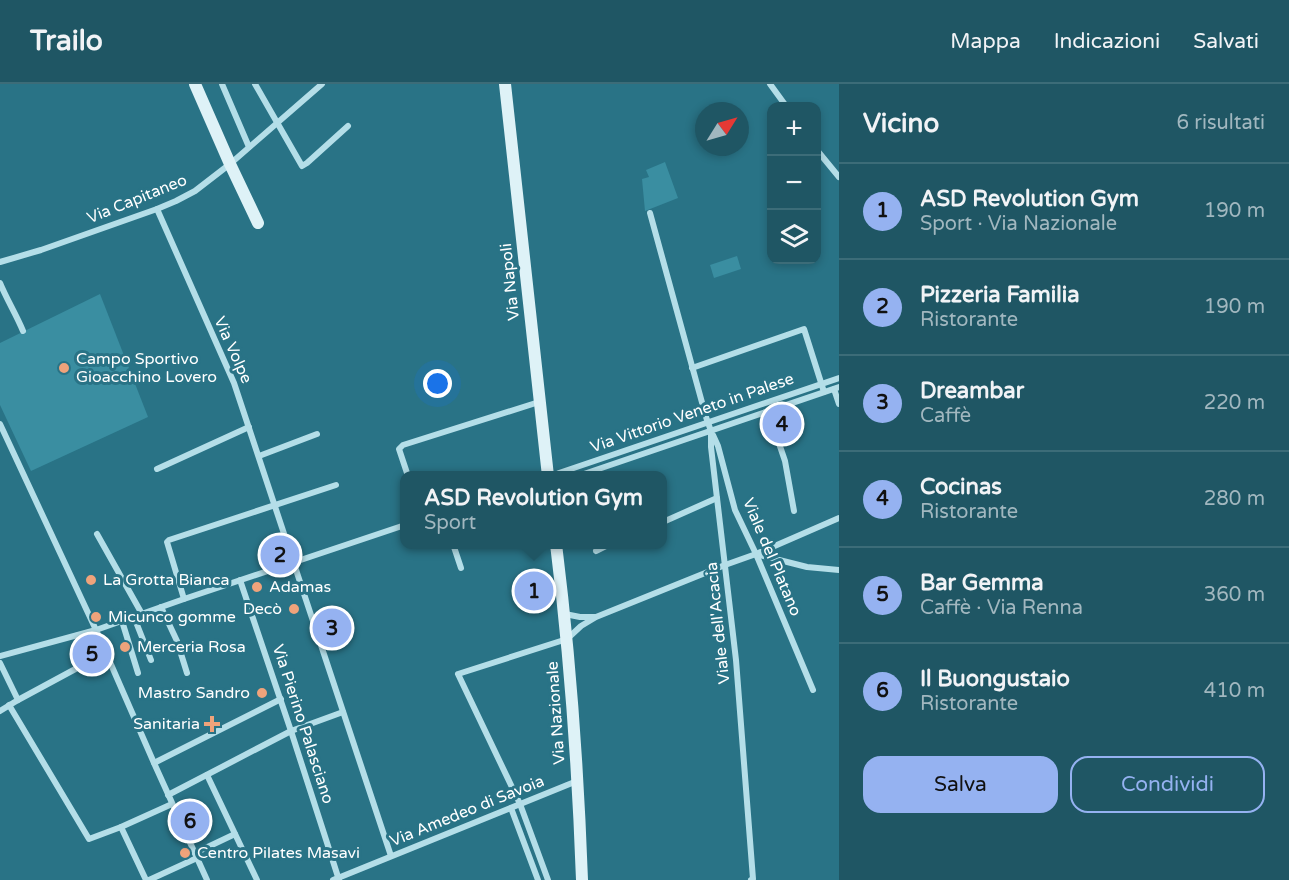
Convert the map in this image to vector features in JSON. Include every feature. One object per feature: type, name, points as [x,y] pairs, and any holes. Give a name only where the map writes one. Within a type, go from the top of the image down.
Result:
[{"type":"street","points":[[195,84],[258,223]]},
{"type":"street","points":[[222,84],[249,147]]},
{"type":"street","points":[[255,84],[302,166],[348,126]]},
{"type":"street","name":"Via Capitaneo","points":[[0,262],[156,209],[195,191],[230,164],[321,84]]},
{"type":"street","name":"Via Napoli","points":[[505,84],[547,471]]},
{"type":"street","points":[[770,84],[783,102]]},
{"type":"street","points":[[821,155],[839,177]]},
{"type":"street","name":"Via Volpe","points":[[156,209],[234,384],[391,856]]},
{"type":"street","name":"Viale dell'Acacia","points":[[650,213],[711,431],[736,660],[752,879]]},
{"type":"street","points":[[0,283],[23,331]]},
{"type":"street","points":[[692,368],[804,329],[824,392]]},
{"type":"street","name":"Via Vittorio Veneto in Palese","points":[[564,471],[839,378]]},
{"type":"street","points":[[837,388],[839,404]]},
{"type":"street","name":"Via Vittorio Veneto in Palese","points":[[593,471],[837,388]]},
{"type":"street","points":[[406,471],[399,448],[403,445],[540,402]]},
{"type":"street","points":[[768,411],[784,461],[794,511]]},
{"type":"street","points":[[0,424],[96,630],[207,880]]},
{"type":"street","points":[[156,469],[249,427]]},
{"type":"street","name":"Viale del Platano","points":[[711,431],[718,446],[735,510],[813,690]]},
{"type":"street","points":[[259,456],[317,434]]},
{"type":"street","points":[[184,599],[167,542],[169,540],[336,485]]},
{"type":"street","points":[[667,520],[717,498]]},
{"type":"street","points":[[548,880],[520,804],[458,674],[567,639],[581,626],[596,617],[839,519]]},
{"type":"street","points":[[0,656],[96,630],[400,527]]},
{"type":"street","points":[[97,534],[142,614]]},
{"type":"street","points":[[455,549],[461,568]]},
{"type":"street","name":"Via Nazionale","points":[[557,549],[565,614],[578,781],[582,880]]},
{"type":"street","points":[[596,551],[600,549]]},
{"type":"street","points":[[756,554],[807,567],[839,570]]},
{"type":"street","name":"Via Pierino Palasciano","points":[[240,580],[291,731],[337,879]]},
{"type":"street","points":[[161,607],[177,641],[187,673]]},
{"type":"street","points":[[565,614],[596,617]]},
{"type":"street","points":[[134,617],[151,660]]},
{"type":"street","points":[[122,621],[138,673]]},
{"type":"street","points":[[0,711],[105,653]]},
{"type":"street","points":[[0,663],[18,700]]},
{"type":"street","points":[[154,763],[280,699]]},
{"type":"street","points":[[9,705],[88,838],[122,827],[172,804]]},
{"type":"street","points":[[168,795],[291,731],[343,712]]},
{"type":"street","points":[[207,775],[257,880]]},
{"type":"street","name":"Via Amedeo di Savoia","points":[[337,879],[578,781]]},
{"type":"street","points":[[511,808],[538,880]]},
{"type":"street","points":[[122,827],[148,880],[235,834]]},
{"type":"shaded area","points":[[665,162],[678,198],[645,211],[642,179],[649,177],[646,170]]},
{"type":"shaded area","points":[[737,256],[741,269],[714,278],[710,265]]},
{"type":"shaded area","name":"Campo Sportivo Gioacchino Lovero","points":[[100,294],[148,417],[31,471],[0,405],[0,343]]},
{"type":"place","name":"Campo Sportivo Gioacchino Lovero","points":[[64,368]]},
{"type":"place","name":"Cocinas","points":[[782,424]]},
{"type":"place","name":"Pizzeria Familia","points":[[280,555]]},
{"type":"place","name":"La Grotta Bianca","points":[[91,580]]},
{"type":"place","name":"Adamas","points":[[257,587]]},
{"type":"place","name":"ASD Revolution Gym","points":[[534,591]]},
{"type":"place","name":"Decò","points":[[294,609]]},
{"type":"place","name":"Micunco gomme","points":[[96,617]]},
{"type":"place","name":"Dreambar","points":[[332,628]]},
{"type":"place","name":"Merceria Rosa","points":[[125,647]]},
{"type":"place","name":"Bar Gemma","points":[[92,654]]},
{"type":"place","name":"Mastro Sandro","points":[[262,693]]},
{"type":"place","name":"Sanitaria","points":[[212,724]]},
{"type":"place","name":"Il Buongustaio","points":[[190,821]]},
{"type":"place","name":"Centro Pilates Masavi","points":[[185,853]]}]
